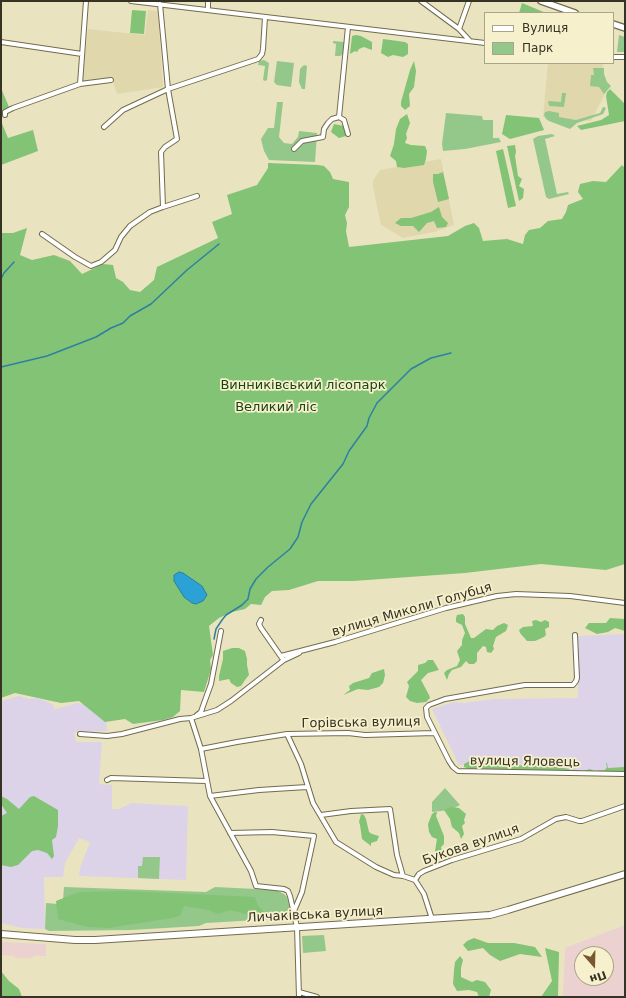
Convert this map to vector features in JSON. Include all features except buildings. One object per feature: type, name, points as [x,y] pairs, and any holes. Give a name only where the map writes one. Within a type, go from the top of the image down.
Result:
[{"type":"main road","points":[[541,1],[572,12]]},
{"type":"main road","points":[[614,24],[625,28]]},
{"type":"main road","name":"Личаківська вулиця","points":[[1,934],[95,940],[432,920],[490,914],[625,874]]},
{"type":"street","points":[[80,84],[86,1]]},
{"type":"street","points":[[131,1],[484,43]]},
{"type":"street","points":[[208,1],[208,10]]},
{"type":"street","points":[[421,1],[459,29],[470,42]]},
{"type":"street","points":[[459,29],[469,1]]},
{"type":"street","points":[[160,4],[168,89],[177,139],[160,152],[162,207]]},
{"type":"street","points":[[104,127],[123,110],[168,89],[258,59],[262,54],[263,49],[265,17]]},
{"type":"street","points":[[339,118],[348,27]]},
{"type":"street","points":[[1,42],[82,54]]},
{"type":"street","points":[[614,57],[625,57]]},
{"type":"street","points":[[5,115],[5,112],[13,108],[80,84],[111,80]]},
{"type":"street","points":[[294,149],[302,140],[323,137],[324,129],[328,124],[332,120],[339,118],[344,120],[348,134]]},
{"type":"street","points":[[42,234],[75,257],[91,266],[101,262],[115,250],[121,237],[130,226],[150,212],[197,196]]},
{"type":"street","name":"вулиця Миколи Голубця","points":[[80,734],[107,736],[122,734],[180,719],[191,718],[218,710],[282,658],[446,608],[497,596],[516,594],[570,596],[625,604]]},
{"type":"street","points":[[261,620],[259,624],[261,628],[282,658]]},
{"type":"street","points":[[221,631],[214,673],[201,712],[191,718],[200,749],[206,781],[210,796],[251,872],[256,886],[281,888],[286,890],[290,896],[297,927],[299,995],[317,997]]},
{"type":"street","name":"вулиця Яловець","points":[[575,635],[577,678],[575,683],[525,685],[473,693],[433,703],[426,708],[426,712],[434,733],[449,762],[458,771],[625,774]]},
{"type":"street","name":"Горівська вулиця","points":[[200,749],[287,734],[348,733],[365,735],[434,733]]},
{"type":"street","name":"Букова вулиця","points":[[287,734],[301,764],[313,803],[338,844],[376,867],[394,875],[416,880],[424,894],[432,920]]},
{"type":"street","points":[[108,780],[111,778],[206,781]]},
{"type":"street","points":[[210,796],[259,790],[308,787]]},
{"type":"street","name":"Букова вулиця","points":[[416,880],[419,874],[424,871],[452,860],[521,839],[556,819],[566,817],[582,821],[625,806]]},
{"type":"street","points":[[321,815],[351,811],[390,809],[397,855],[403,876]]},
{"type":"street","points":[[230,833],[272,832],[313,835],[315,837],[302,892],[294,911]]},
{"type":"shaded area","points":[[148,10],[158,11],[163,87],[117,94],[112,79],[82,83],[88,29],[145,35]]},
{"type":"shaded area","points":[[548,64],[603,64],[602,75],[609,86],[591,121],[543,117]]},
{"type":"shaded area","points":[[441,159],[454,225],[434,232],[403,238],[381,225],[373,187],[373,181],[380,170]]},
{"type":"shaded area","points":[[625,634],[625,772],[459,765],[432,709],[454,702],[463,703],[494,699],[578,698],[578,636]]},
{"type":"shaded area","points":[[19,696],[29,699],[35,698],[44,700],[53,705],[55,709],[78,703],[93,707],[106,720],[107,731],[74,732],[76,742],[102,742],[99,784],[112,785],[112,809],[119,809],[131,803],[188,806],[186,880],[79,876],[80,868],[90,842],[79,838],[65,863],[63,877],[44,877],[45,929],[22,928],[1,923],[1,701]]},
{"type":"shaded area","points":[[625,925],[625,997],[563,997],[565,948]]},
{"type":"shaded area","points":[[1,942],[46,944],[46,956],[15,958],[13,956],[1,955]]},
{"type":"green space","points":[[522,3],[544,12],[519,12]]},
{"type":"green space","points":[[132,10],[146,11],[144,34],[130,33]]},
{"type":"green space","points":[[356,35],[372,42],[372,50],[364,47],[359,49],[357,52],[355,51],[350,54],[352,36]]},
{"type":"green space","points":[[619,35],[625,37],[625,52],[617,52]]},
{"type":"green space","points":[[383,39],[405,42],[408,44],[408,54],[403,57],[393,55],[388,57],[381,53]]},
{"type":"green space","points":[[333,41],[344,42],[343,54],[340,56],[335,56],[336,44],[333,43]]},
{"type":"green space","points":[[264,60],[269,63],[267,80],[265,81],[263,80],[265,66],[258,65],[259,61]]},
{"type":"green space","points":[[277,61],[294,63],[291,87],[277,85],[274,82]]},
{"type":"green space","points":[[414,61],[416,71],[414,87],[409,94],[410,106],[405,110],[401,106],[401,102]]},
{"type":"green space","points":[[304,65],[307,66],[305,89],[302,89],[299,82],[300,69]]},
{"type":"green space","points":[[593,68],[604,68],[604,74],[607,82],[611,86],[604,94],[599,87],[590,86],[591,75],[594,75]]},
{"type":"green space","points":[[1,88],[9,107],[2,112],[1,119]]},
{"type":"green space","points":[[610,89],[625,104],[625,121],[581,130],[577,126],[601,120],[609,115],[606,96]]},
{"type":"green space","points":[[562,93],[566,93],[564,107],[549,106],[548,101],[561,102]]},
{"type":"green space","points":[[277,102],[283,102],[279,137],[284,143],[292,144],[298,137],[299,131],[317,133],[315,162],[269,160],[264,151],[261,139],[268,128],[274,128]]},
{"type":"green space","points":[[603,107],[606,108],[603,114],[577,123],[570,129],[549,121],[544,115],[545,112],[549,111],[559,113],[559,117],[576,120],[600,113]]},
{"type":"green space","points":[[446,113],[482,116],[483,120],[493,120],[493,138],[499,138],[501,142],[465,149],[443,151],[442,144]]},
{"type":"green space","points":[[407,114],[410,123],[406,134],[407,138],[405,143],[425,146],[427,151],[424,165],[404,168],[397,167],[396,161],[390,156],[394,144],[396,129],[400,119]]},
{"type":"green space","points":[[506,115],[539,118],[544,130],[510,139],[502,134]]},
{"type":"green space","points":[[1,121],[8,138],[33,130],[38,151],[1,165]]},
{"type":"green space","points":[[334,124],[344,126],[346,136],[339,138],[331,132]]},
{"type":"green space","points":[[552,134],[555,136],[545,139],[557,194],[568,192],[569,194],[549,199],[546,197],[533,139],[538,136]]},
{"type":"green space","points":[[515,145],[518,176],[522,179],[519,186],[524,189],[523,198],[519,201],[507,146]]},
{"type":"green space","points":[[503,149],[516,206],[508,208],[496,151]]},
{"type":"green space","name":"Великий ліс","points":[[268,163],[324,166],[330,172],[333,179],[349,182],[349,207],[345,215],[349,247],[448,236],[465,226],[474,223],[479,228],[483,241],[507,239],[523,244],[525,235],[529,230],[540,228],[548,221],[562,219],[568,205],[583,199],[578,192],[580,184],[593,181],[606,182],[622,165],[625,168],[625,564],[606,570],[541,564],[465,573],[353,581],[318,581],[289,590],[272,591],[265,597],[261,605],[251,604],[245,609],[232,612],[219,618],[209,626],[213,655],[210,660],[211,669],[204,692],[181,690],[180,711],[173,717],[163,720],[133,724],[125,719],[105,722],[79,701],[61,703],[15,693],[1,698],[1,233],[13,233],[27,228],[20,255],[32,260],[54,255],[70,261],[82,274],[103,264],[113,265],[116,278],[123,282],[130,290],[140,292],[154,280],[157,267],[218,238],[212,222],[232,214],[227,195],[257,185],[268,168]]},
{"type":"green space","points":[[443,172],[449,199],[438,202],[433,182],[433,174]]},
{"type":"green space","points":[[439,207],[442,217],[448,223],[446,227],[437,228],[434,221],[427,223],[419,232],[413,226],[401,226],[395,223],[401,218],[411,218],[431,212]]},
{"type":"green space","points":[[463,614],[465,617],[465,624],[471,638],[474,638],[486,629],[493,630],[497,626],[504,623],[508,625],[506,631],[496,637],[493,646],[494,649],[491,653],[487,652],[486,647],[483,646],[477,653],[477,661],[474,664],[469,664],[466,661],[461,667],[452,670],[447,680],[444,673],[447,670],[457,666],[460,660],[457,651],[462,645],[462,640],[465,633],[462,625],[456,622],[456,618],[457,615]]},
{"type":"green space","points":[[610,618],[625,619],[625,631],[615,628],[608,632],[597,634],[585,628],[589,623],[606,623]]},
{"type":"green space","points":[[536,620],[541,622],[545,620],[549,622],[549,627],[545,629],[546,635],[535,641],[527,641],[519,630],[523,627],[533,626],[532,621]]},
{"type":"green space","points":[[232,648],[239,648],[245,651],[247,659],[249,675],[241,686],[237,687],[231,683],[229,679],[219,681],[223,651]]},
{"type":"green space","points":[[428,660],[433,660],[439,670],[428,673],[421,680],[430,698],[426,702],[417,703],[410,701],[406,697],[409,686],[407,682],[418,671],[418,665],[425,663]]},
{"type":"green space","points":[[384,669],[385,675],[383,683],[379,687],[368,690],[358,689],[343,695],[350,690],[349,686],[353,683],[369,678],[372,673]]},
{"type":"green space","points":[[486,756],[488,761],[492,764],[556,767],[583,771],[590,769],[594,771],[605,770],[607,763],[608,768],[625,767],[625,773],[469,769],[464,767],[464,764],[471,760],[485,761]]},
{"type":"green space","points":[[445,788],[460,805],[450,810],[432,812],[432,802]]},
{"type":"green space","points":[[1,796],[19,809],[30,797],[34,796],[58,810],[56,837],[52,840],[54,856],[52,859],[47,853],[38,850],[32,851],[18,865],[11,867],[1,865],[1,816],[7,813],[1,804]]},
{"type":"green space","points":[[451,807],[459,808],[466,814],[464,820],[465,823],[462,826],[464,834],[461,839],[459,833],[452,827],[450,819],[444,810]]},
{"type":"green space","points":[[437,812],[436,816],[444,836],[444,844],[441,847],[443,857],[438,858],[435,851],[437,839],[432,837],[429,832],[428,824],[432,814]]},
{"type":"green space","points":[[361,814],[364,815],[366,819],[369,832],[379,836],[377,841],[371,843],[371,846],[362,839],[359,822]]},
{"type":"green space","points":[[143,857],[160,857],[159,879],[138,878],[138,866],[142,866]]},
{"type":"green space","points":[[64,887],[206,892],[215,887],[276,890],[287,897],[292,918],[206,923],[199,926],[131,930],[49,931],[45,929],[46,903],[58,904],[58,900],[63,900]]},
{"type":"green space","points":[[126,891],[255,897],[258,906],[266,914],[249,915],[230,910],[218,914],[208,910],[184,906],[180,916],[108,928],[88,927],[58,919],[56,901],[79,892]]},
{"type":"green space","points":[[324,935],[326,951],[303,953],[302,936]]},
{"type":"green space","points":[[474,938],[488,943],[514,943],[535,947],[542,957],[520,954],[500,961],[490,955],[483,948],[468,951],[463,945],[467,941]]},
{"type":"green space","points":[[545,948],[559,952],[558,997],[541,997],[552,981]]},
{"type":"green space","points":[[460,956],[463,960],[461,977],[472,982],[477,980],[485,982],[491,990],[489,997],[479,997],[477,992],[469,990],[457,991],[453,984],[454,970],[455,962]]},
{"type":"green space","points":[[1,971],[9,981],[19,989],[22,997],[1,997]]},
{"type":"water","points":[[179,572],[183,573],[202,586],[207,595],[203,601],[196,604],[184,597],[174,581],[174,575]]},
{"type":"waterway","points":[[1,367],[47,356],[96,337],[123,323],[130,316],[151,304],[187,270],[219,244]]},
{"type":"waterway","points":[[1,279],[4,273],[14,262]]},
{"type":"waterway","points":[[214,639],[216,629],[226,615],[242,605],[248,599],[250,589],[256,579],[290,549],[298,537],[302,522],[311,504],[343,464],[349,451],[367,426],[369,418],[377,403],[411,369],[431,358],[451,353]]},
{"type":"park label","name":"Винниківський лісопарк","points":[[303,386]]}]
